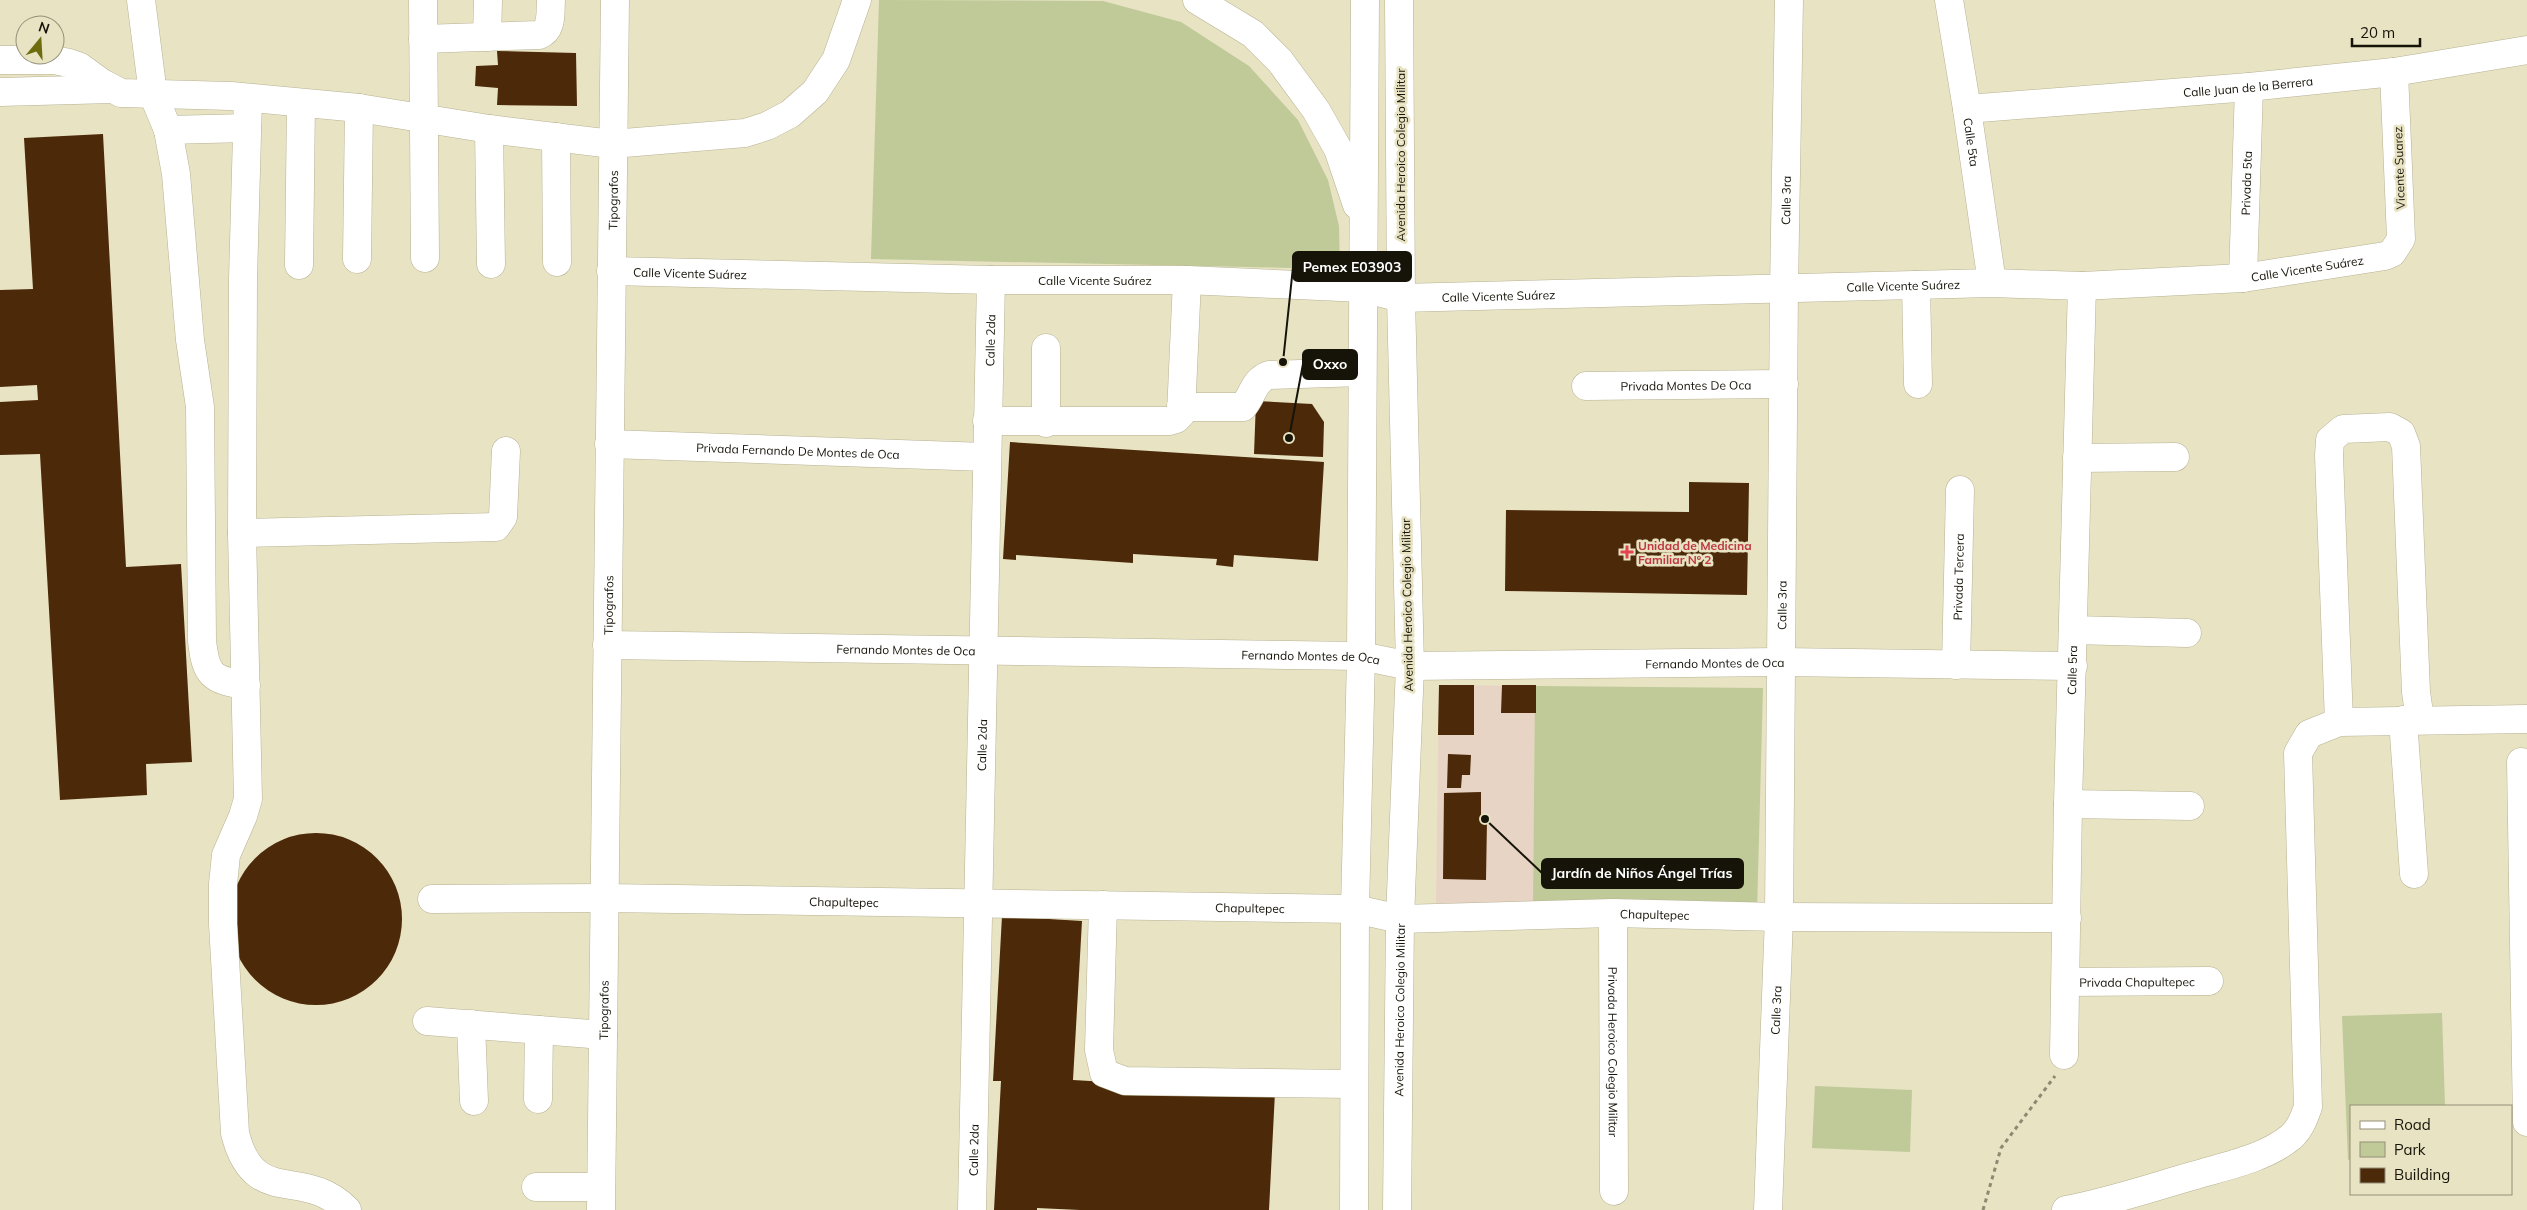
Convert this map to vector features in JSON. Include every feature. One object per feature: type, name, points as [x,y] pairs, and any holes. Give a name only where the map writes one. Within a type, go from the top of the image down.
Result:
[{"type":"street","points":[[141,0],[153,94],[168,130],[176,174],[190,340],[200,407],[202,641],[205,663],[208,671],[222,681],[246,685]]},
{"type":"street","points":[[423,0],[425,258]]},
{"type":"street","points":[[486,37],[488,0]]},
{"type":"street","points":[[423,39],[544,33],[550,24],[551,0]]},
{"type":"street","name":"Tipografos","points":[[601,1199],[614,0]]},
{"type":"street","points":[[0,60],[54,60],[69,63],[80,67],[121,93],[248,98],[359,108],[423,120],[612,144],[745,133],[767,126],[790,114],[815,92],[836,60],[857,0]]},
{"type":"street","points":[[1197,0],[1253,34],[1280,61],[1316,110],[1338,149],[1363,222]]},
{"type":"street","points":[[1354,1210],[1355,909],[1361,656],[1362,288],[1366,0]]},
{"type":"street","name":"Avenida Heroico Colegio Militar","points":[[1397,1210],[1400,919],[1410,666],[1401,298],[1399,0]]},
{"type":"street","name":"Calle 3ra","points":[[1768,1210],[1779,917],[1784,289],[1789,0]]},
{"type":"street","name":"Calle 5ta","points":[[1949,0],[1968,109],[1992,283]]},
{"type":"street","name":"Calle Juan de la Berrera","points":[[1968,109],[2248,87],[2394,72],[2527,50]]},
{"type":"street","name":"Vicente Suarez","points":[[2385,256],[2392,253],[2402,239],[2394,72]]},
{"type":"street","name":"Privada 5ta","points":[[2243,278],[2248,87]]},
{"type":"street","points":[[0,92],[112,89]]},
{"type":"street","points":[[248,98],[243,279],[242,533],[248,799],[244,816],[226,855],[223,924],[234,1133],[239,1155],[255,1180],[266,1187],[278,1190],[325,1195],[347,1210]]},
{"type":"street","points":[[299,266],[301,103]]},
{"type":"street","points":[[357,259],[359,108]]},
{"type":"street","points":[[168,130],[247,128]]},
{"type":"street","points":[[490,129],[491,264]]},
{"type":"street","points":[[556,138],[557,262]]},
{"type":"street","name":"Calle Vicente Suárez","points":[[611,271],[991,280],[1187,280],[1362,288],[1401,298],[1992,283],[2082,286],[2243,278],[2385,256]]},
{"type":"street","name":"Calle 2da","points":[[972,1210],[985,650],[986,457],[991,280]]},
{"type":"street","points":[[987,421],[1046,423],[1169,421],[1176,419],[1181,414],[1187,280]]},
{"type":"street","points":[[1916,285],[1918,384]]},
{"type":"street","name":"Calle 5ra","points":[[2064,1055],[2068,804],[2082,286]]},
{"type":"street","points":[[1046,348],[1046,423]]},
{"type":"street","points":[[1181,407],[1243,406],[1261,377],[1269,375],[1362,372]]},
{"type":"street","name":"Privada Montes De Oca","points":[[1586,386],[1784,384]]},
{"type":"street","points":[[2339,722],[2329,456],[2330,440],[2343,429],[2390,427],[2401,433],[2406,446],[2416,692],[2411,720],[2414,874]]},
{"type":"street","name":"Privada Fernando De Montes de Oca","points":[[609,444],[986,457]]},
{"type":"street","points":[[242,533],[496,527],[503,517],[506,451]]},
{"type":"street","points":[[2077,458],[2175,457]]},
{"type":"street","name":"Privada Tercera","points":[[1956,665],[1960,490]]},
{"type":"street","points":[[2073,630],[2187,634]]},
{"type":"street","name":"Fernando Montes de Oca","points":[[607,645],[1361,656],[1410,666],[1781,662],[2073,666]]},
{"type":"street","points":[[2066,1210],[2099,1204],[2253,1157],[2279,1145],[2293,1135],[2302,1124],[2308,1107],[2298,753],[2309,734],[2339,722],[2527,719]]},
{"type":"street","points":[[2521,762],[2527,1122]]},
{"type":"street","points":[[2068,804],[2190,806]]},
{"type":"street","name":"Chapultepec","points":[[432,899],[604,898],[1355,909],[1400,919],[1613,913],[1779,917],[2067,918]]},
{"type":"street","points":[[1103,906],[1099,1050],[1104,1073],[1125,1081],[1354,1084]]},
{"type":"street","name":"Privada Heroico Colegio Militar","points":[[1613,913],[1614,1191]]},
{"type":"street","name":"Privada Chapultepec","points":[[2066,982],[2209,981]]},
{"type":"street","points":[[427,1021],[603,1035]]},
{"type":"street","points":[[471,1024],[474,1101]]},
{"type":"street","points":[[538,1099],[539,1030]]},
{"type":"street","points":[[536,1187],[601,1199]]},
{"type":"path","points":[[1983,1210],[2001,1148],[2059,1072],[2064,1055]]},
{"type":"shaded area","points":[[1439,685],[1535,686],[1533,904],[1436,903]]},
{"type":"green space","points":[[879,0],[1103,1],[1181,22],[1249,66],[1298,120],[1328,180],[1339,226],[1340,269],[871,259]]},
{"type":"green space","points":[[1535,686],[1763,688],[1757,912],[1533,904]]},
{"type":"green space","points":[[2442,1013],[2445,1105],[2350,1105],[2350,1159],[2348,1160],[2342,1016]]},
{"type":"green space","points":[[1815,1086],[1912,1090],[1910,1152],[1812,1148]]},
{"type":"building","points":[[497,51],[576,53],[577,106],[497,105],[498,88],[475,86],[476,66],[498,65]]},
{"type":"building","points":[[103,134],[126,567],[181,564],[192,762],[146,764],[147,795],[60,800],[40,454],[0,455],[0,402],[38,400],[37,385],[0,387],[0,290],[33,289],[24,138]]},
{"type":"building","points":[[1256,401],[1312,404],[1324,422],[1323,457],[1254,454]]},
{"type":"building","points":[[1010,442],[1324,462],[1318,561],[1234,555],[1233,567],[1216,565],[1217,559],[1133,554],[1133,563],[1016,555],[1016,560],[1003,559]]},
{"type":"building","name":"Unidad de Medicina Familiar Nº 2","points":[[1689,482],[1749,483],[1747,595],[1505,591],[1506,510],[1689,512]]},
{"type":"building","points":[[1439,685],[1474,685],[1474,735],[1438,735]]},
{"type":"building","points":[[1502,685],[1536,685],[1536,713],[1501,713]]},
{"type":"building","points":[[1448,754],[1471,755],[1470,775],[1462,775],[1461,788],[1447,788]]},
{"type":"building","points":[[1481,792],[1481,819],[1487,820],[1486,880],[1443,879],[1444,793]]},
{"type":"building","points":[[316,833],[333,835],[349,840],[377,858],[395,886],[400,902],[402,919],[400,936],[395,952],[377,980],[349,998],[333,1003],[316,1005],[299,1003],[283,998],[255,980],[237,952],[232,936],[230,919],[232,902],[237,886],[255,858],[283,840],[299,835]]},
{"type":"building","points":[[1002,916],[1082,921],[1073,1080],[1275,1092],[1269,1210],[1080,1210],[1037,1208],[1037,1210],[994,1210],[1001,1081],[993,1081]]},
{"type":"place","name":"Pemex E03903","points":[[1283,362]]},
{"type":"place","name":"Oxxo","points":[[1289,438]]},
{"type":"place","name":"Unidad de Medicina Familiar Nº 2","points":[[1627,552]]},
{"type":"place","name":"Jardín de Niños Ángel Trías","points":[[1485,819]]}]
